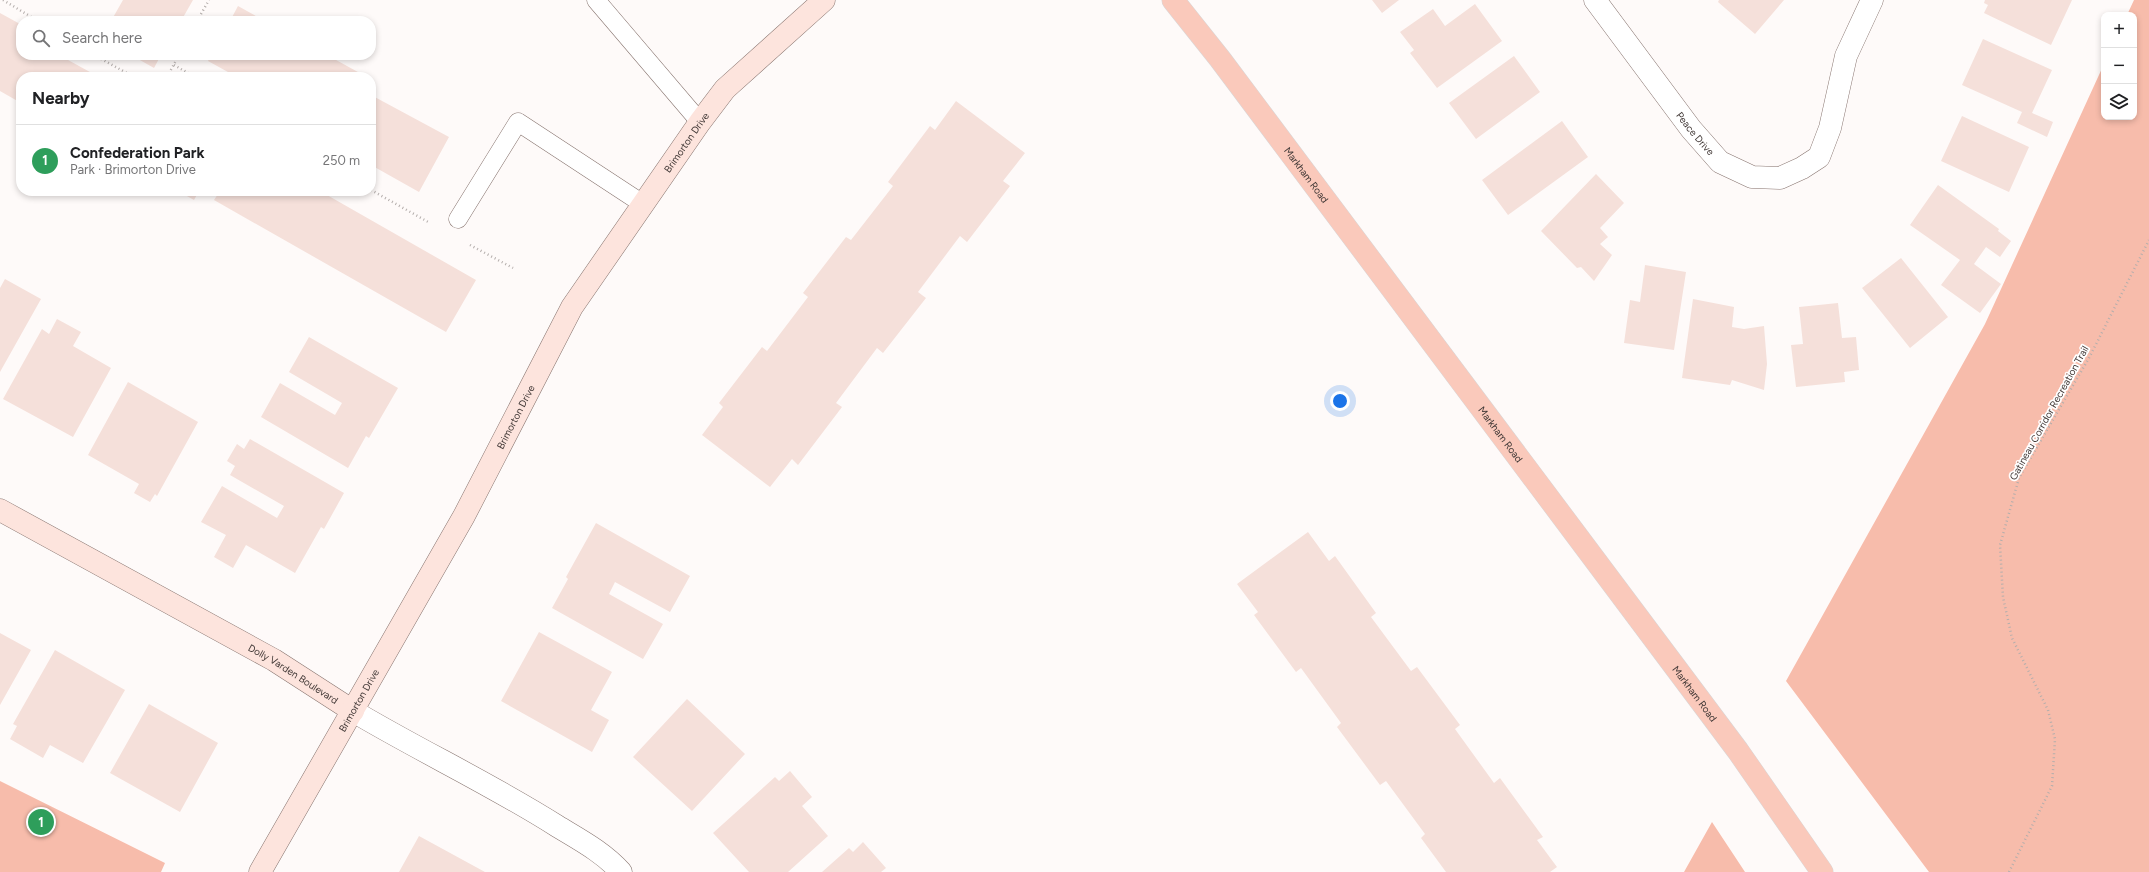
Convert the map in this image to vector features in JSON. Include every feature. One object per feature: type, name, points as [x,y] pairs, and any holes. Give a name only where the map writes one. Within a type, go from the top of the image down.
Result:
[{"type":"main road","name":"Markham Road","points":[[1173,0],[1220,59],[1738,751],[1822,872]]},
{"type":"street","name":"Brimorton Drive","points":[[260,872],[464,516],[572,307],[700,122],[726,89],[824,0]]},
{"type":"street","name":"Peace Drive","points":[[1595,0],[1691,129],[1720,162],[1752,177],[1780,178],[1802,168],[1819,157],[1830,128],[1846,56],[1872,0]]},
{"type":"street","name":"Dolly Varden Boulevard","points":[[0,510],[274,660],[353,711],[407,743],[525,805],[608,858],[621,872]]},
{"type":"lane","points":[[596,0],[700,122]]},
{"type":"lane","points":[[458,219],[518,122],[643,204]]},
{"type":"path","points":[[3,0],[30,16]]},
{"type":"path","points":[[200,16],[209,0]]},
{"type":"path","points":[[103,60],[125,72]]},
{"type":"path","points":[[170,72],[176,60]]},
{"type":"path","points":[[174,65],[187,72]]},
{"type":"path","name":"Gatineau Corridor Recreation Trail","points":[[2009,872],[2052,786],[2055,739],[2048,710],[2012,638],[2003,597],[2000,545],[2019,478],[2089,358],[2149,240]]},
{"type":"shaded area","points":[[2134,0],[2149,0],[2149,872],[1929,872],[1786,681],[1985,324],[2101,71],[2101,120],[2137,120],[2137,12],[2128,12]]},
{"type":"shaded area","points":[[0,781],[165,863],[161,872],[0,872]]},
{"type":"shaded area","points":[[1712,822],[1745,872],[1684,872]]},
{"type":"building","points":[[123,0],[193,0],[184,16],[114,16]]},
{"type":"building","points":[[1372,0],[1399,0],[1382,13]]},
{"type":"building","points":[[1719,0],[1784,0],[1755,34],[1718,2]]},
{"type":"building","points":[[1985,0],[2072,0],[2051,45],[1984,13],[1988,5],[1984,3]]},
{"type":"building","points":[[1475,4],[1502,41],[1437,88],[1410,53],[1414,50],[1400,32],[1433,9],[1445,26]]},
{"type":"building","points":[[238,6],[256,16],[233,16]]},
{"type":"building","points":[[0,13],[16,22],[16,60],[68,60],[90,72],[16,72],[16,100],[0,91]]},
{"type":"building","points":[[1983,39],[2052,70],[2032,113],[2053,122],[2047,137],[2017,123],[2022,112],[1962,85]]},
{"type":"building","points":[[1514,56],[1540,92],[1476,139],[1449,103]]},
{"type":"building","points":[[140,60],[158,60],[154,68]]},
{"type":"building","points":[[336,60],[358,72],[228,72],[208,61]]},
{"type":"building","points":[[376,98],[449,137],[419,192],[376,168]]},
{"type":"building","points":[[956,101],[1025,153],[1003,181],[1010,186],[967,242],[960,236],[918,292],[926,298],[883,353],[877,348],[836,403],[842,407],[798,465],[792,459],[770,487],[702,435],[723,407],[719,403],[762,347],[767,351],[808,297],[803,293],[846,237],[851,240],[893,186],[888,182],[930,126],[935,130]]},
{"type":"building","points":[[1962,116],[2029,147],[2009,192],[1941,161]]},
{"type":"building","points":[[1562,121],[1588,157],[1508,215],[1482,180]]},
{"type":"building","points":[[1596,174],[1624,203],[1600,228],[1608,237],[1600,244],[1612,255],[1594,281],[1581,267],[1577,268],[1541,231]]},
{"type":"building","points":[[1938,185],[1999,229],[1998,231],[2011,241],[2000,257],[1986,247],[1974,264],[2001,284],[1980,313],[1941,285],[1960,260],[1910,225]]},
{"type":"building","points":[[187,196],[196,196],[194,200]]},
{"type":"building","points":[[217,196],[329,196],[476,280],[446,332],[214,200]]},
{"type":"building","points":[[1901,258],[1948,317],[1910,348],[1862,288]]},
{"type":"building","points":[[1645,265],[1686,272],[1674,350],[1624,343],[1630,300],[1640,302]]},
{"type":"building","points":[[5,279],[41,299],[0,372],[0,288]]},
{"type":"building","points":[[1693,299],[1734,307],[1732,327],[1744,329],[1764,326],[1767,364],[1764,390],[1732,380],[1730,385],[1682,378]]},
{"type":"building","points":[[1838,303],[1842,338],[1856,337],[1859,370],[1844,372],[1845,382],[1796,387],[1791,345],[1803,344],[1799,307]]},
{"type":"building","points":[[57,319],[81,332],[73,346],[111,368],[73,437],[3,399],[42,329],[49,334]]},
{"type":"building","points":[[309,337],[398,388],[369,438],[366,436],[348,468],[261,417],[280,383],[335,415],[342,403],[289,372]]},
{"type":"building","points":[[128,382],[198,422],[157,496],[155,494],[150,502],[134,493],[139,484],[88,455]]},
{"type":"building","points":[[250,439],[344,493],[324,529],[321,527],[295,573],[246,545],[233,568],[214,557],[226,535],[201,522],[222,486],[277,518],[284,506],[230,475],[235,466],[227,461],[237,444],[244,449]]},
{"type":"building","points":[[596,523],[690,576],[670,612],[615,582],[609,594],[663,624],[643,659],[552,608],[568,579],[566,577]]},
{"type":"building","points":[[1308,532],[1329,561],[1335,556],[1376,613],[1371,617],[1411,671],[1417,667],[1460,725],[1455,729],[1494,783],[1500,778],[1543,837],[1537,840],[1557,867],[1550,872],[1446,872],[1421,838],[1425,834],[1386,781],[1380,785],[1337,727],[1341,723],[1301,668],[1296,672],[1254,615],[1258,612],[1237,584]]},
{"type":"building","points":[[539,632],[612,672],[591,710],[609,720],[592,752],[501,701]]},
{"type":"building","points":[[0,633],[31,650],[0,705]]},
{"type":"building","points":[[55,650],[125,690],[83,763],[50,745],[43,758],[10,739],[17,726],[13,724]]},
{"type":"building","points":[[687,699],[745,754],[692,811],[633,757]]},
{"type":"building","points":[[149,704],[218,743],[180,812],[110,773]]},
{"type":"building","points":[[790,771],[812,797],[802,806],[828,836],[788,872],[749,872],[713,833],[775,777],[779,781]]},
{"type":"building","points":[[419,836],[485,872],[399,872]]},
{"type":"building","points":[[863,842],[886,868],[881,872],[822,872],[849,848],[853,852]]},
{"type":"place","name":"Confederation Park","points":[[41,822]]}]
